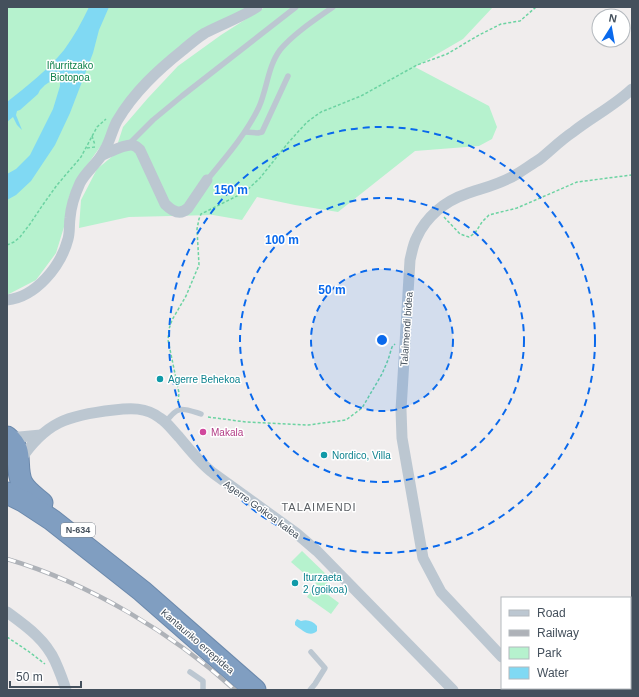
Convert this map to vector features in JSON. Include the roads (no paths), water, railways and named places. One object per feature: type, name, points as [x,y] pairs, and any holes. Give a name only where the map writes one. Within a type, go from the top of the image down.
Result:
[{"type":"highway","name":"N-634","points":[[8,437],[15,445],[18,454],[15,472],[19,473],[23,485],[29,492],[74,526],[142,591]]},
{"type":"highway","name":"N-634","points":[[7,493],[33,507],[142,591]]},
{"type":"highway","points":[[7,507],[34,517],[64,536],[74,538]]},
{"type":"highway","name":"Kantauriko errepidea","points":[[142,591],[255,690]]},
{"type":"street","points":[[98,151],[104,151],[122,114],[134,96],[148,80],[201,36],[257,7]]},
{"type":"street","name":"Talaimendi bidea","points":[[501,655],[441,592],[423,558],[402,438],[402,397],[410,260],[416,237],[424,224],[437,210],[455,198],[502,182],[526,168],[572,132],[612,105],[632,89]]},
{"type":"street","points":[[98,151],[134,145],[140,150],[165,204],[174,212],[185,211],[207,180]]},
{"type":"street","points":[[7,300],[12,300],[34,289],[48,277],[59,262],[68,239],[70,216],[75,196],[98,151]]},
{"type":"street","name":"Agerre Goikoa kalea","points":[[41,435],[62,421],[92,412],[132,408],[154,414],[166,422],[203,465],[296,533],[316,551],[453,690]]},
{"type":"street","points":[[8,437],[41,435]]},
{"type":"street","points":[[15,472],[32,444],[41,435]]},
{"type":"street","points":[[9,614],[30,629],[44,643],[54,660],[66,690]]},
{"type":"lane","points":[[127,146],[153,120],[182,96],[296,7]]},
{"type":"lane","points":[[207,180],[245,132],[264,94],[268,76],[280,50],[298,33],[333,7]]},
{"type":"lane","points":[[245,132],[262,132],[288,76]]},
{"type":"lane","points":[[166,422],[172,413],[178,409],[186,409],[201,414]]},
{"type":"lane","points":[[310,690],[325,668],[311,652]]},
{"type":"lane","points":[[190,672],[204,681],[203,690]]},
{"type":"water","points":[[89,7],[109,7],[99,30],[93,53],[70,113],[55,145],[31,181],[16,195],[7,200],[7,174],[16,169],[30,155],[53,109],[60,86],[60,79],[57,77],[45,85],[38,94],[17,111],[16,115],[22,130],[17,125],[13,117],[7,122],[7,102],[37,78],[58,57],[81,24]]},
{"type":"water","points":[[297,619],[301,621],[308,620],[314,623],[317,626],[317,631],[312,634],[303,631],[295,625]]},
{"type":"railway","points":[[7,559],[38,569],[68,582],[99,596],[128,612],[184,649],[235,690]]},
{"type":"place","name":"Agerre Behekoa","points":[[160,379]]},
{"type":"place","name":"Makala","points":[[203,432]]},
{"type":"place","name":"Nordico, Villa","points":[[324,455]]},
{"type":"place","name":"Iturzaeta 2 (goikoa)","points":[[295,583]]},
{"type":"district","name":"TALAIMENDI","points":[[319,507]]},
{"type":"park label","name":"Iñurritzako Biotopoa","points":[[70,70]]}]
